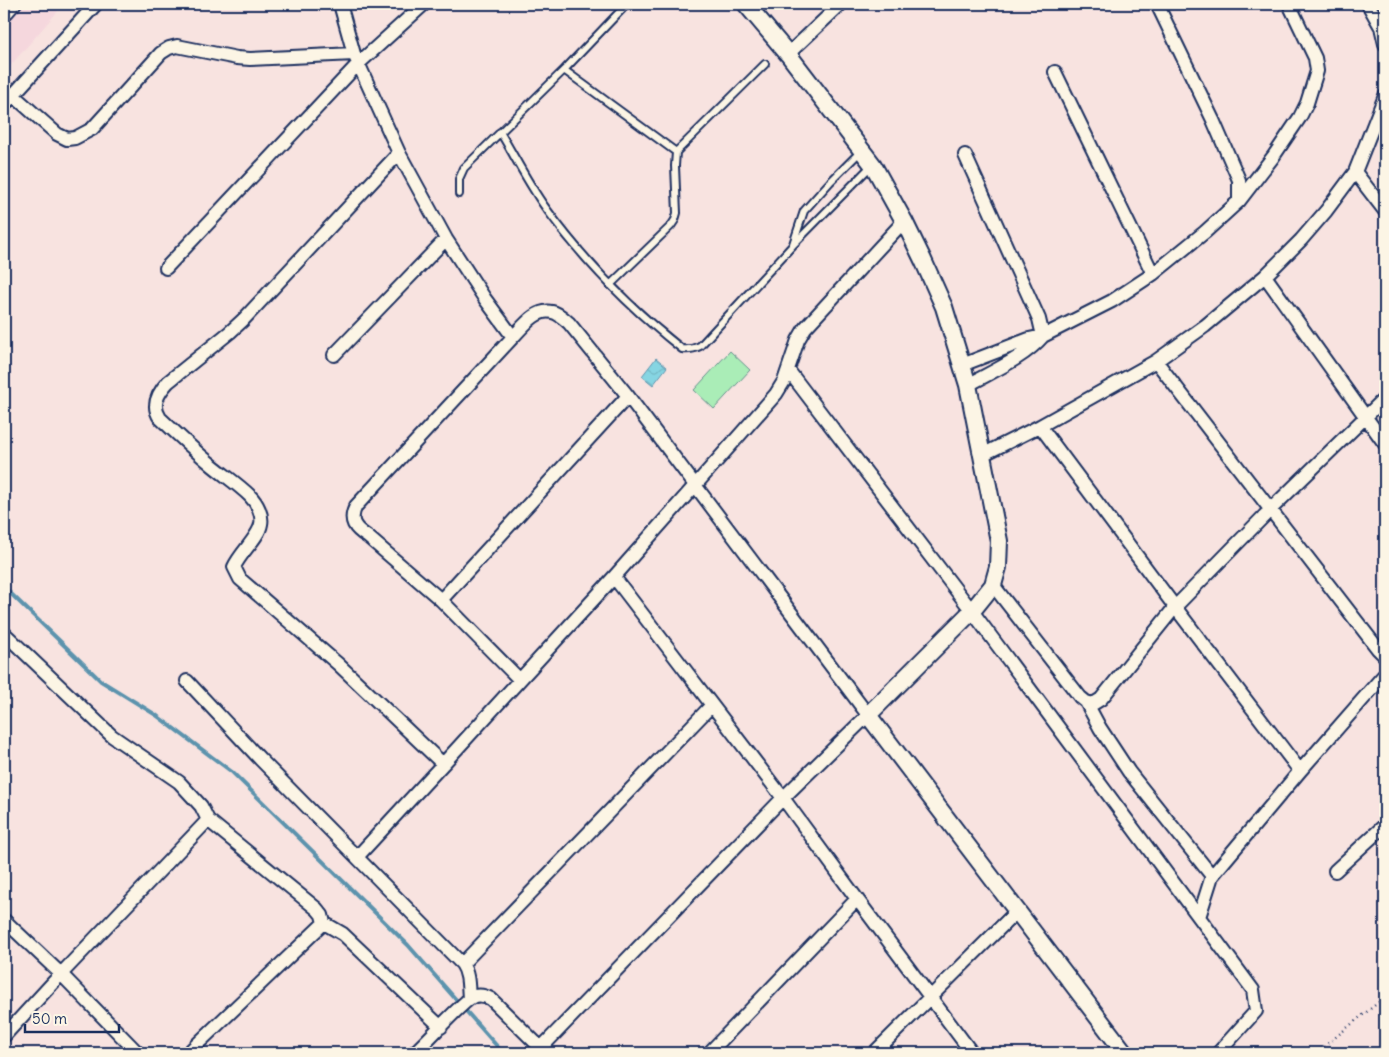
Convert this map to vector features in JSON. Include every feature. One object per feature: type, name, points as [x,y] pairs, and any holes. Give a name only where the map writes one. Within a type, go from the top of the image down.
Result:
[{"type":"street","points":[[4,105],[96,4]]},
{"type":"street","points":[[340,4],[357,58],[400,153],[446,239],[485,299],[513,337]]},
{"type":"street","points":[[166,268],[357,58],[424,4]]},
{"type":"street","points":[[414,1053],[473,996],[486,996],[491,999],[544,1051],[783,798],[972,611],[993,585],[998,567],[999,541],[968,385],[944,307],[904,221],[873,165],[748,4]]},
{"type":"street","points":[[788,54],[841,4]]},
{"type":"street","points":[[1157,4],[1213,120],[1239,180],[1239,201]]},
{"type":"street","points":[[962,365],[1029,339],[1043,336],[1112,301],[1153,274],[1205,232],[1239,201],[1291,131],[1308,102],[1317,71],[1315,58],[1290,4]]},
{"type":"street","points":[[1368,4],[1383,25],[1385,44]]},
{"type":"street","points":[[13,95],[57,134],[67,139],[75,138],[92,129],[161,53],[169,48],[177,46],[250,59],[357,58]]},
{"type":"street","points":[[1055,72],[1153,274]]},
{"type":"street","points":[[982,455],[1040,426],[1156,361],[1205,326],[1265,276],[1301,240],[1326,211],[1355,172],[1385,98]]},
{"type":"street","points":[[400,153],[243,320],[168,382],[159,392],[156,409],[160,418],[211,465],[250,496],[257,506],[261,524],[258,532],[234,567],[240,579],[338,664],[443,764]]},
{"type":"street","points":[[965,155],[1035,310],[1043,336]]},
{"type":"street","points":[[1355,172],[1385,211]]},
{"type":"street","points":[[357,857],[614,577],[776,394],[784,381],[798,340],[805,328],[904,221]]},
{"type":"street","points":[[334,355],[446,239]]},
{"type":"street","points":[[1265,276],[1385,444]]},
{"type":"street","points":[[519,679],[441,600],[361,533],[352,521],[352,513],[356,506],[513,337],[534,316],[542,312],[551,311],[560,315],[568,323],[628,396],[1125,1053]]},
{"type":"street","points":[[968,385],[1026,352],[1036,345],[1043,336]]},
{"type":"street","points":[[1156,361],[1378,650],[1385,656]]},
{"type":"street","points":[[788,370],[972,611],[1253,990],[1256,1011],[1218,1053]]},
{"type":"street","points":[[441,600],[628,396]]},
{"type":"street","points":[[1086,702],[1093,704],[1101,699],[1175,608],[1271,509],[1385,398]]},
{"type":"street","points":[[1040,426],[1175,608],[1300,771]]},
{"type":"street","points":[[614,577],[783,798],[972,1053]]},
{"type":"street","points":[[993,585],[1080,697],[1086,702],[1100,728],[1129,772],[1212,876]]},
{"type":"street","points":[[4,633],[112,736],[179,782],[201,806],[208,820],[316,909],[322,915],[324,923],[343,934],[445,1022]]},
{"type":"street","points":[[1199,917],[1212,876],[1385,674]]},
{"type":"street","points":[[187,681],[248,747],[462,964],[468,980],[466,1001]]},
{"type":"street","points":[[462,964],[712,705]]},
{"type":"street","points":[[4,1036],[208,820]]},
{"type":"street","points":[[1335,871],[1385,826]]},
{"type":"street","points":[[709,1053],[857,899]]},
{"type":"street","points":[[874,1053],[1017,911]]},
{"type":"street","points":[[4,920],[61,974],[138,1053]]},
{"type":"street","points":[[188,1053],[324,923]]},
{"type":"lane","points":[[4,20],[18,4]]},
{"type":"lane","points":[[459,194],[459,178],[464,168],[564,70],[627,4]]},
{"type":"lane","points":[[610,285],[675,220],[677,214],[676,152],[765,64]]},
{"type":"lane","points":[[564,70],[676,152]]},
{"type":"lane","points":[[500,132],[545,207],[574,245],[610,285],[650,324],[682,349],[693,349],[700,346],[793,245],[873,165]]},
{"type":"lane","points":[[793,245],[804,211],[862,150]]},
{"type":"path","points":[[1316,1053],[1385,997]]},
{"type":"shaded area","points":[[4,4],[64,4],[4,73]]},
{"type":"green space","points":[[730,351],[750,370],[714,409],[694,390]]},
{"type":"water","points":[[656,358],[667,367],[653,385],[642,376]]},
{"type":"waterway","points":[[4,587],[101,681],[156,715],[232,772],[408,945],[503,1053]]}]
